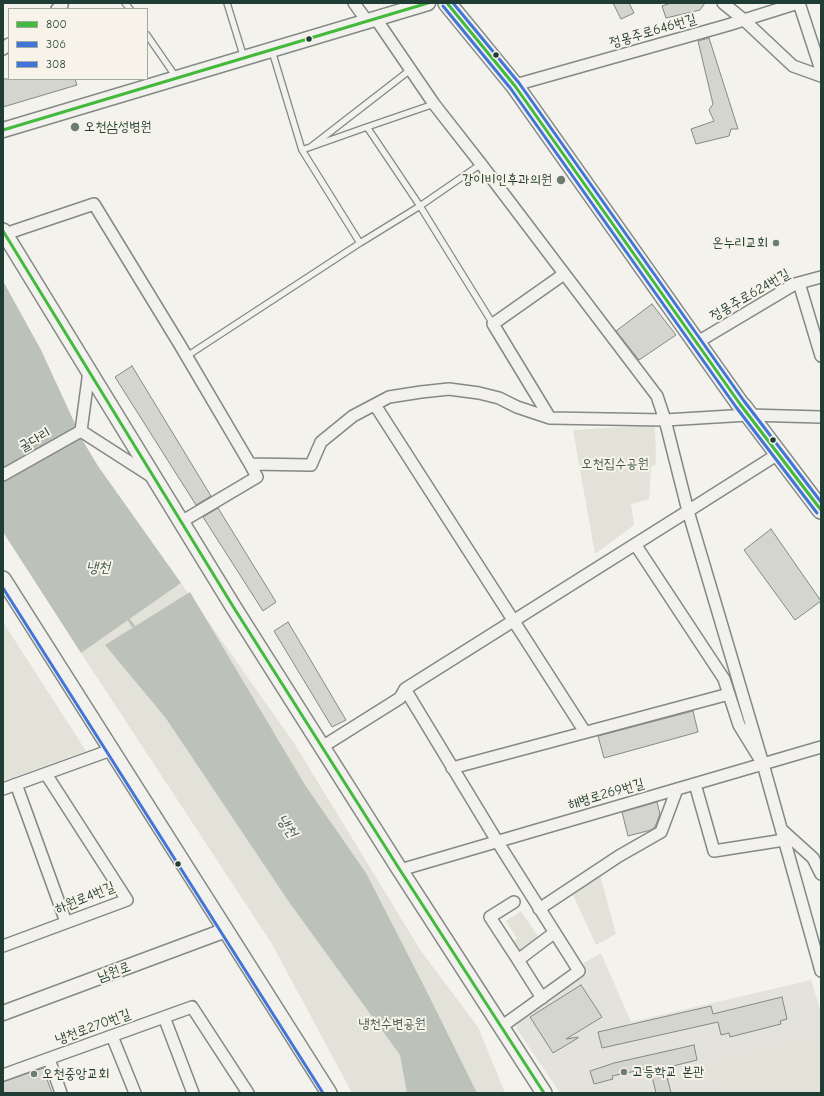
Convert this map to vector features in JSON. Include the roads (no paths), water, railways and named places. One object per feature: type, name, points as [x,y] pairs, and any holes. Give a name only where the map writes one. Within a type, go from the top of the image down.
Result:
[{"type":"main road","points":[[447,3],[515,85],[696,343],[748,415],[821,510]]},
{"type":"main road","points":[[4,233],[181,522],[322,747],[544,1093]]},
{"type":"main road","points":[[3,579],[329,1093]]},
{"type":"street","points":[[354,3],[372,20],[434,104],[482,164],[657,396],[665,420],[688,511],[763,764],[821,971]]},
{"type":"street","points":[[3,130],[428,3]]},
{"type":"street","points":[[723,3],[744,20],[793,66],[821,76]]},
{"type":"street","points":[[799,3],[821,70]]},
{"type":"street","name":"정몽주로646번길","points":[[515,85],[799,3]]},
{"type":"street","points":[[4,233],[94,204],[187,356],[257,477],[181,522]]},
{"type":"street","points":[[550,418],[493,324],[564,274]]},
{"type":"street","name":"정몽주로624번길","points":[[696,343],[795,284],[821,277]]},
{"type":"street","points":[[799,283],[821,356]]},
{"type":"street","points":[[89,371],[80,431],[154,477]]},
{"type":"street","points":[[250,464],[311,465],[321,442],[352,416],[389,397],[448,389],[479,393],[499,398],[517,407],[550,418],[665,420],[748,415],[821,416]]},
{"type":"street","points":[[375,405],[585,732]]},
{"type":"street","name":"굴다리","points":[[3,475],[80,431]]},
{"type":"street","points":[[322,747],[400,698],[405,689],[778,454]]},
{"type":"street","points":[[635,544],[724,679],[739,725],[763,764]]},
{"type":"street","points":[[405,689],[497,841],[579,971],[501,1027]]},
{"type":"street","points":[[452,768],[729,694]]},
{"type":"street","name":"해병로269번길","points":[[400,870],[821,747]]},
{"type":"street","points":[[3,789],[111,750]]},
{"type":"street","name":"하원로4번길","points":[[3,946],[127,900],[46,774]]},
{"type":"street","points":[[16,784],[66,922]]},
{"type":"street","points":[[695,784],[714,851],[783,835]]},
{"type":"street","points":[[539,908],[619,856],[661,832],[677,789]]},
{"type":"street","points":[[783,835],[813,858],[821,874]]},
{"type":"street","points":[[514,902],[490,917],[542,998]]},
{"type":"street","name":"남원로","points":[[3,1013],[226,930]]},
{"type":"street","points":[[518,960],[554,933]]},
{"type":"street","name":"냉천로270번길","points":[[3,1075],[192,1007],[248,1093]]},
{"type":"street","points":[[164,1017],[193,1093]]},
{"type":"street","points":[[112,1036],[135,1093]]},
{"type":"street","points":[[48,1059],[61,1093]]},
{"type":"lane","points":[[227,3],[244,58]]},
{"type":"lane","points":[[148,36],[177,78]]},
{"type":"lane","points":[[272,50],[302,150],[360,243]]},
{"type":"lane","points":[[312,146],[410,70]]},
{"type":"lane","points":[[302,150],[434,104]]},
{"type":"lane","points":[[368,127],[420,206],[493,324]]},
{"type":"lane","points":[[187,356],[360,243],[420,206],[482,164]]},
{"type":"water","name":"냉천","points":[[3,281],[41,350],[83,441],[98,466],[181,583],[81,653],[3,532]]},
{"type":"water","points":[[190,592],[305,785],[366,873],[477,1093],[407,1093],[400,1055],[289,902],[165,717],[105,645]]},
{"type":"waterway","name":"냉천","points":[[127,617],[136,630]]},
{"type":"place","name":"오천삼성병원","points":[[75,127]]},
{"type":"place","name":"강이비인후과의원","points":[[561,180]]},
{"type":"place","name":"온누리교회","points":[[776,243]]},
{"type":"place","name":"고등학교 본관","points":[[624,1072]]},
{"type":"place","name":"오천중앙교회","points":[[34,1074]]},
{"type":"park label","name":"오천집수공원","points":[[615,464]]},
{"type":"park label","name":"냉천수변공원","points":[[392,1024]]}]
